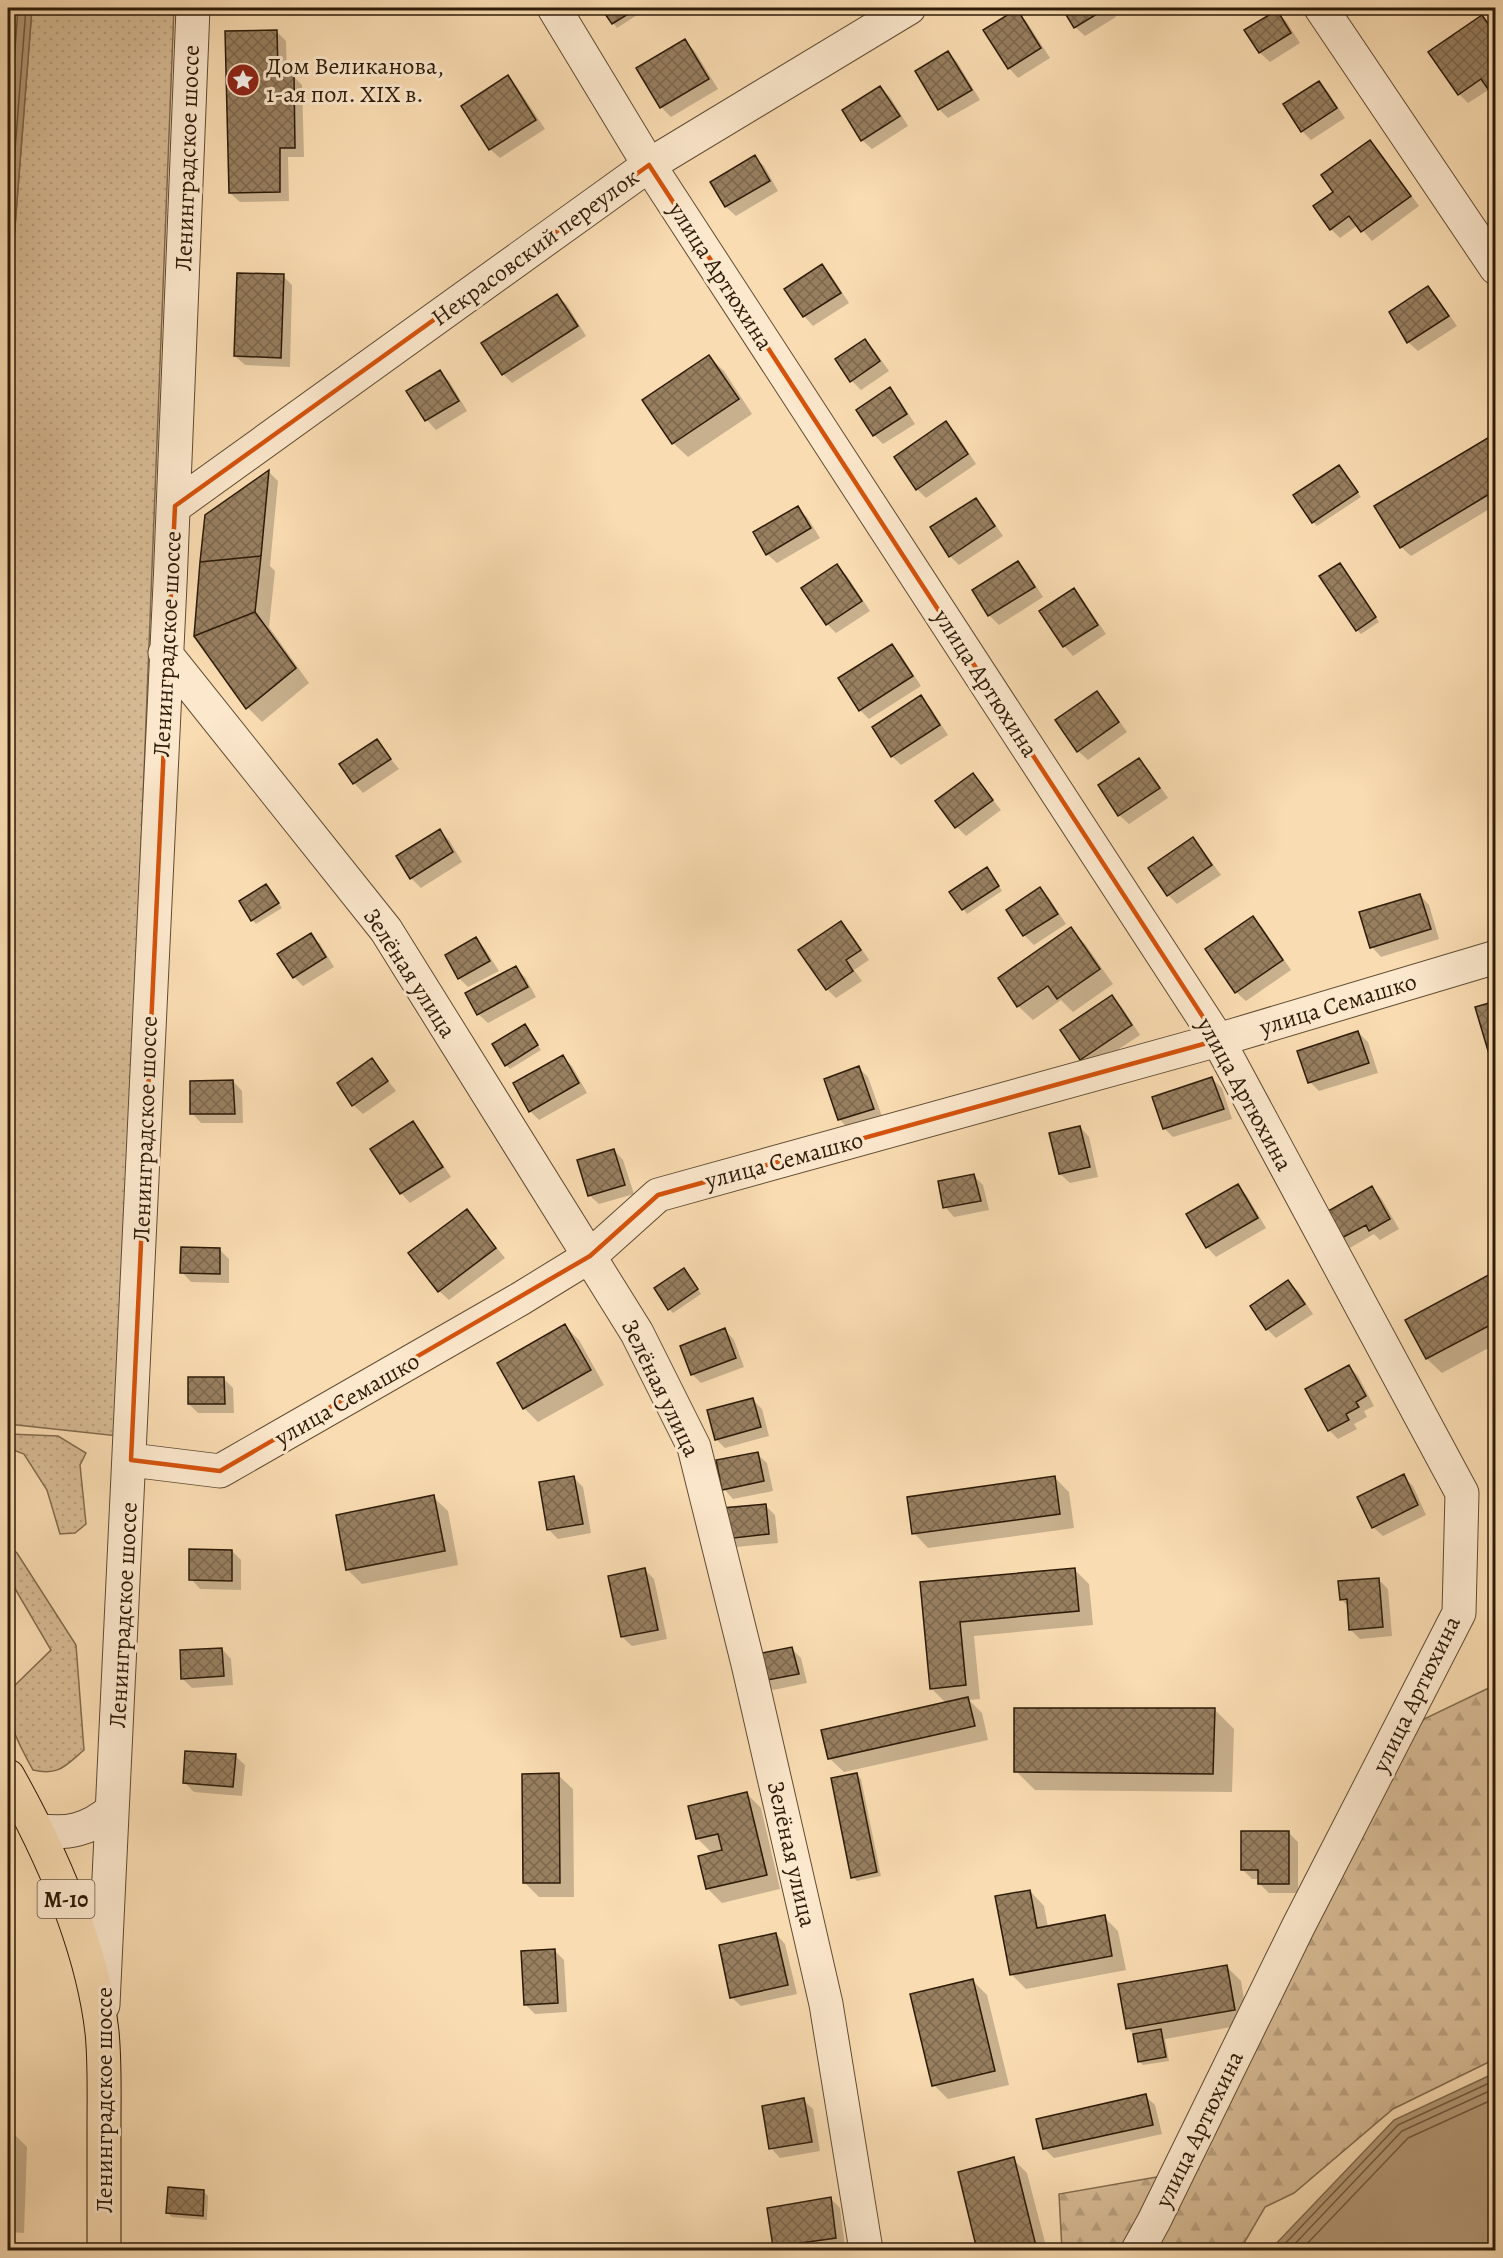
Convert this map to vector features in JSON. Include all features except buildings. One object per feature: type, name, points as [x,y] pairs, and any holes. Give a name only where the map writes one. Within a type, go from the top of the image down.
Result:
[{"type":"highway","name":"М-10","points":[[8,1776],[37,1830],[58,1879],[91,1979],[102,2031]]},
{"type":"highway","name":"Ленинградское шоссе","points":[[102,2031],[104,2250]]},
{"type":"street","name":"Ленинградское шоссе","points":[[102,2031],[130,1460],[165,653],[175,506],[193,8]]},
{"type":"street","name":"улица Артюхина","points":[[554,8],[649,165],[1218,1040],[1462,1493],[1459,1613],[1298,1927],[1155,2221],[1138,2250]]},
{"type":"street","name":"Некрасовский переулок","points":[[175,506],[649,165],[909,8]]},
{"type":"street","points":[[1321,8],[1496,268]]},
{"type":"street","name":"Зелёная улица","points":[[165,653],[386,930],[637,1333],[694,1447],[748,1664],[826,2004],[866,2250]]},
{"type":"street","name":"улица Семашко","points":[[130,1460],[220,1471],[520,1299],[590,1256],[658,1195],[1218,1040],[1496,957]]},
{"type":"street","points":[[37,1830],[69,1832],[85,1828],[100,1821],[112,1810]]},
{"type":"highlighted area","points":[[649,165],[1218,1040],[658,1195],[590,1256],[220,1471],[131,1460],[175,506]]},
{"type":"green space","points":[[32,8],[174,8],[118,1436],[8,1424],[8,317]]},
{"type":"green space","points":[[8,1434],[58,1436],[86,1453],[80,1465],[86,1524],[75,1533],[60,1534],[47,1490],[24,1454],[11,1449],[8,1451]]},
{"type":"green space","points":[[8,1545],[17,1553],[76,1645],[84,1750],[56,1771],[33,1770],[18,1742],[9,1713],[8,1692],[51,1650],[10,1580],[8,1582]]},
{"type":"green space","points":[[1495,1685],[1495,2059],[1393,2109],[1294,2193],[1265,2207],[1240,2250],[1062,2250],[1059,2194],[1191,2171],[1388,1771],[1424,1719]]},
{"type":"water","points":[[8,8],[32,8],[8,317]]},
{"type":"water","points":[[1495,2073],[1495,2250],[1270,2250],[1394,2120]]},
{"type":"place","name":"Дом Великанова, 1-ая пол. XIX в.","points":[[243,80]]}]
